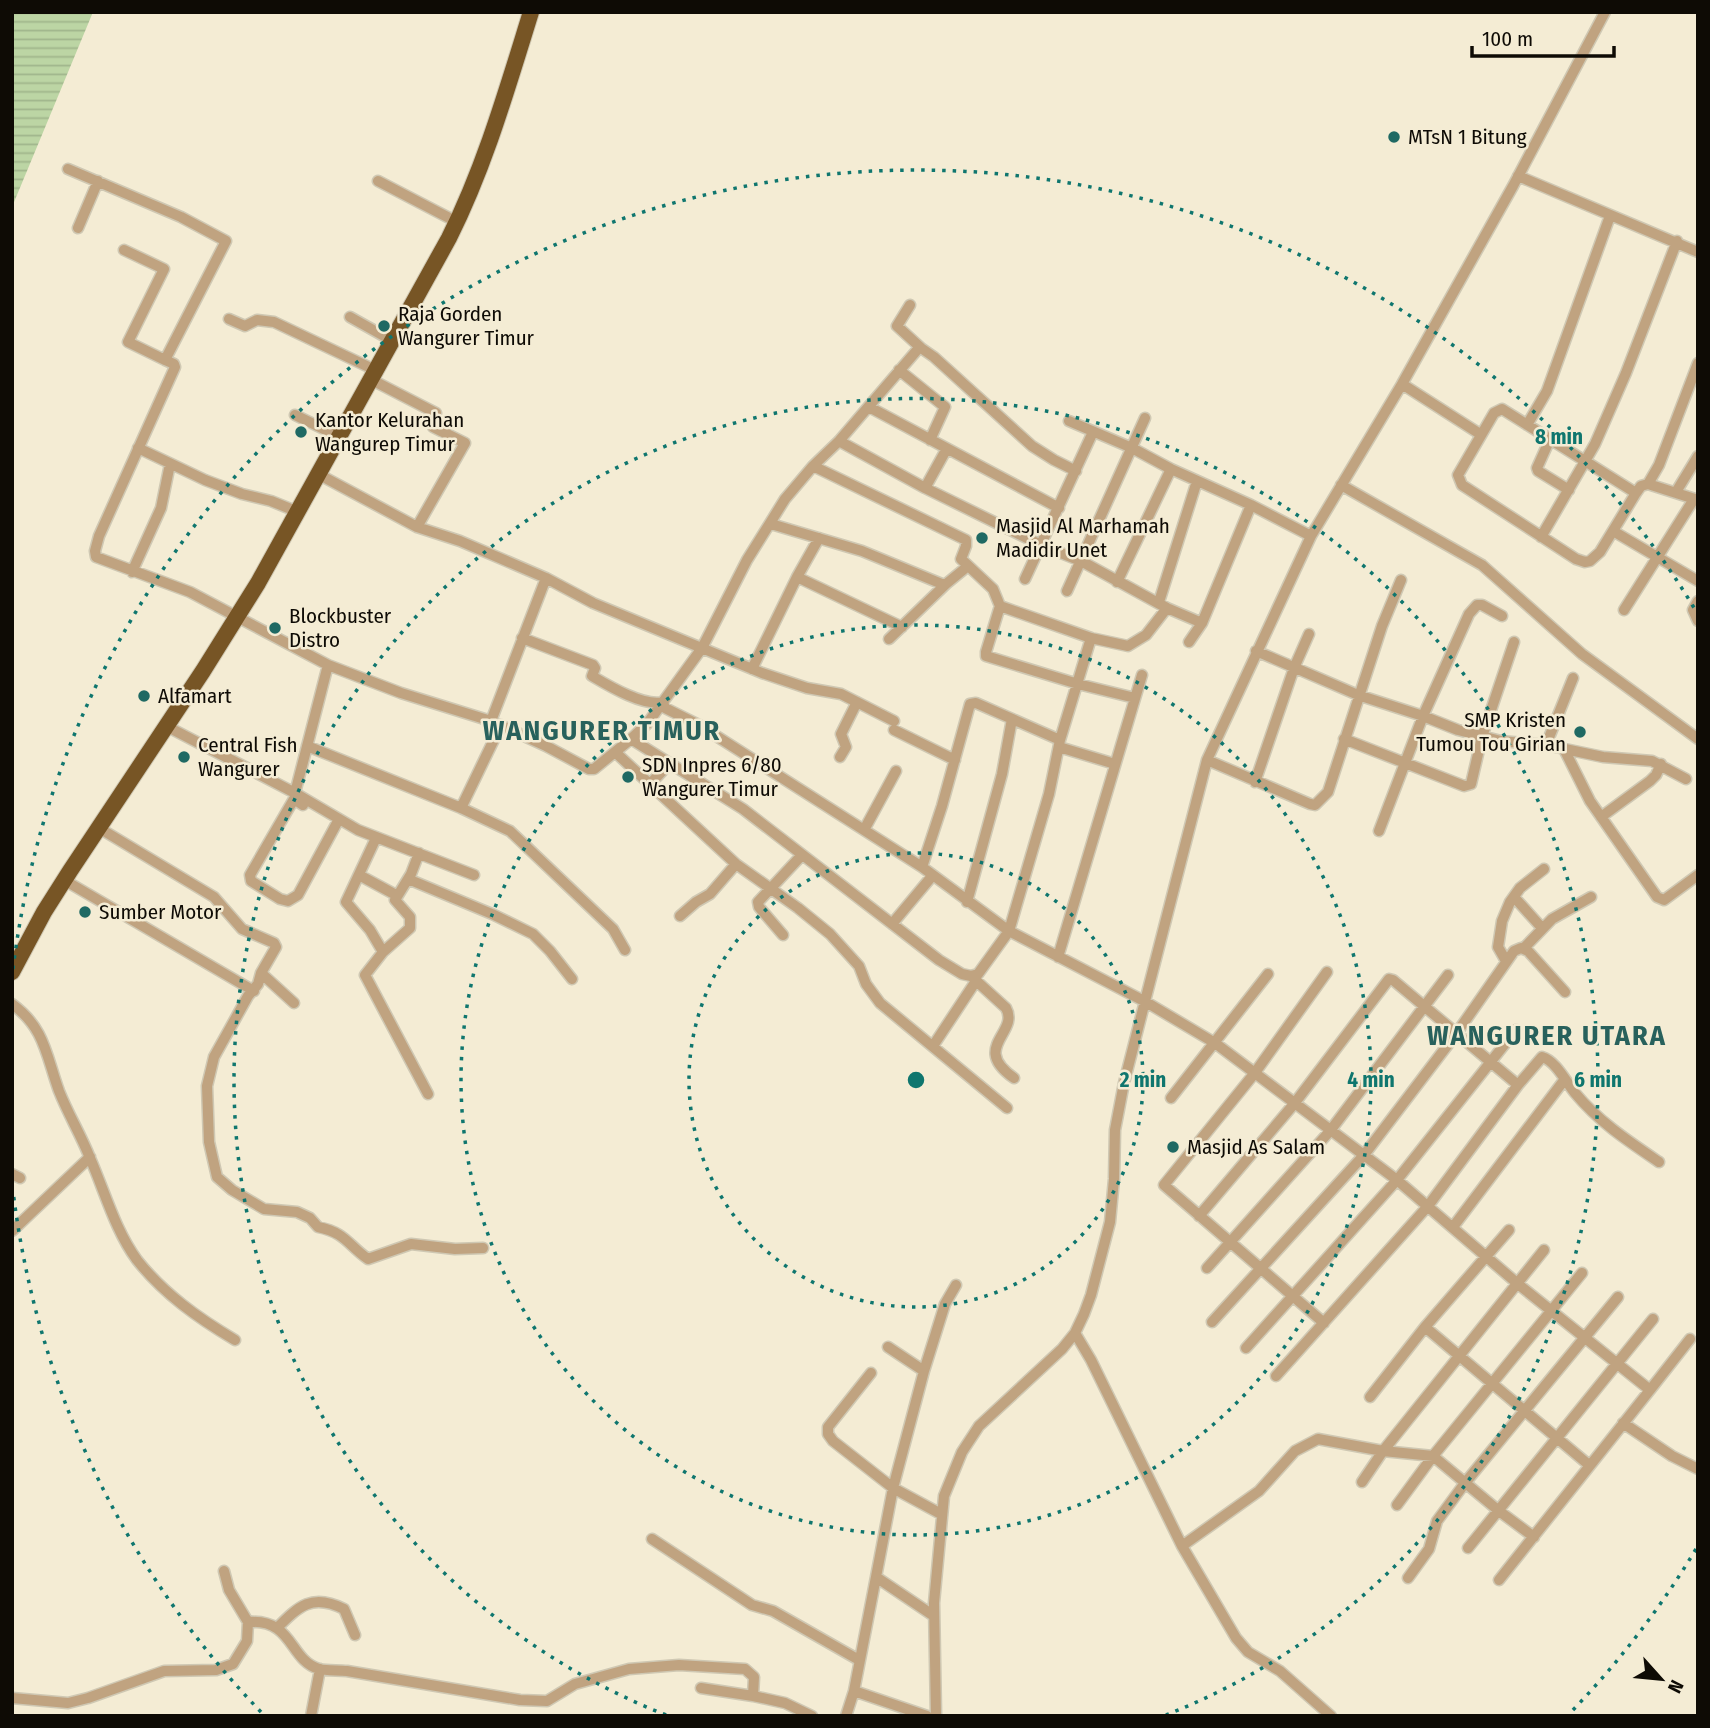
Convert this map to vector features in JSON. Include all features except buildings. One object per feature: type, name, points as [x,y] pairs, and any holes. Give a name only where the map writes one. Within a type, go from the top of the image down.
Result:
[{"type":"highway","points":[[12,972],[64,880],[238,616],[457,222],[498,118],[531,12]]},
{"type":"street","points":[[936,1716],[934,1616],[944,1496],[952,1471],[970,1438],[988,1417],[1045,1367],[1075,1333],[1091,1295],[1110,1222],[1115,1130],[1124,1083],[1207,760],[1311,536],[1402,384],[1518,176],[1605,12]]},
{"type":"street","points":[[68,169],[181,217],[226,240],[165,359]]},
{"type":"street","points":[[1518,176],[1698,252]]},
{"type":"street","points":[[78,228],[98,181]]},
{"type":"street","points":[[378,181],[457,222]]},
{"type":"street","points":[[1527,425],[1547,391],[1610,216]]},
{"type":"street","points":[[1541,537],[1586,461],[1626,373],[1677,241]]},
{"type":"street","points":[[124,250],[164,269],[128,342],[165,359],[174,364],[175,368],[99,536],[96,557],[190,592],[328,665],[414,698],[496,723],[592,770],[647,724],[702,648],[747,560],[785,499],[869,407],[914,351],[921,348]]},
{"type":"street","points":[[910,305],[897,326],[1032,446],[1076,471]]},
{"type":"street","points":[[350,317],[391,340]]},
{"type":"street","points":[[229,319],[245,326],[257,320],[274,322],[373,374],[436,413],[433,427],[465,443],[417,527]]},
{"type":"street","points":[[1648,484],[1698,363]]},
{"type":"street","points":[[899,370],[945,407],[930,440]]},
{"type":"street","points":[[1402,384],[1480,434]]},
{"type":"street","points":[[869,407],[1059,508]]},
{"type":"street","points":[[1625,610],[1696,500],[1648,484],[1641,486],[1600,552],[1585,562],[1541,537],[1460,482],[1458,475],[1480,434],[1498,410],[1505,411],[1636,493]]},
{"type":"street","points":[[295,415],[338,436]]},
{"type":"street","points":[[1067,591],[1144,418]]},
{"type":"street","points":[[1069,421],[1132,448],[1311,536]]},
{"type":"street","points":[[1025,579],[1093,432]]},
{"type":"street","points":[[1550,439],[1537,468],[1569,490]]},
{"type":"street","points":[[839,441],[925,488],[1041,545],[1081,561],[1117,582],[1202,623]]},
{"type":"street","points":[[138,448],[242,494],[271,501],[298,512]]},
{"type":"street","points":[[925,488],[946,450]]},
{"type":"street","points":[[1676,492],[1698,456]]},
{"type":"street","points":[[132,572],[159,516],[170,464]]},
{"type":"street","points":[[813,466],[962,538],[967,546],[961,559],[993,589],[1000,606],[986,656],[1135,698]]},
{"type":"street","points":[[1117,582],[1171,469]]},
{"type":"street","points":[[318,474],[417,527],[460,541],[546,578],[593,603],[752,669],[807,688],[841,694],[955,760]]},
{"type":"street","points":[[1000,606],[1091,638],[1128,646],[1146,635],[1163,605],[1197,481]]},
{"type":"street","points":[[1341,485],[1482,565],[1581,654],[1698,739]]},
{"type":"street","points":[[1189,642],[1202,623],[1251,505]]},
{"type":"street","points":[[771,524],[875,556],[946,584]]},
{"type":"street","points":[[1613,531],[1698,581]]},
{"type":"street","points":[[752,669],[819,538]]},
{"type":"street","points":[[889,639],[968,566]]},
{"type":"street","points":[[461,808],[496,723],[522,638],[546,578]]},
{"type":"street","points":[[797,578],[902,626]]},
{"type":"street","points":[[1207,760],[1315,805],[1328,792],[1358,695],[1401,580]]},
{"type":"street","points":[[1698,601],[1693,610],[1698,621]]},
{"type":"street","points":[[1379,831],[1449,653],[1473,608],[1482,605],[1502,616]]},
{"type":"street","points":[[1255,782],[1294,668],[1309,634]]},
{"type":"street","points":[[522,638],[593,665],[595,668],[592,676],[628,697],[656,704],[663,702]]},
{"type":"street","points":[[933,1046],[974,979],[1009,931],[1091,638]]},
{"type":"street","points":[[1344,738],[1467,786],[1472,780],[1482,737],[1514,642]]},
{"type":"street","points":[[1256,651],[1358,695],[1458,730],[1518,744],[1661,764],[1686,779]]},
{"type":"street","points":[[295,793],[328,665]]},
{"type":"street","points":[[1058,957],[1142,675]]},
{"type":"street","points":[[1546,746],[1573,678]]},
{"type":"street","points":[[663,702],[665,708],[699,725],[922,867],[1009,931],[1146,1002],[1215,1043],[1397,1180],[1518,1284],[1650,1390]]},
{"type":"street","points":[[840,757],[846,747],[841,734],[858,702]]},
{"type":"street","points":[[922,867],[970,704],[976,703],[1060,743],[1115,764]]},
{"type":"street","points":[[967,902],[1002,774],[1012,719]]},
{"type":"street","points":[[166,726],[295,793],[338,821]]},
{"type":"street","points":[[631,739],[743,810],[939,960],[974,979],[1006,1008],[1009,1014],[1009,1021],[998,1040],[996,1055],[999,1067],[1014,1078]]},
{"type":"street","points":[[307,746],[461,808],[510,831],[612,929],[625,950]]},
{"type":"street","points":[[1564,749],[1590,801],[1660,899],[1670,897],[1698,875]]},
{"type":"street","points":[[615,752],[736,864],[799,908],[837,942],[859,965],[866,984],[880,1003],[1007,1108]]},
{"type":"street","points":[[651,783],[670,764]]},
{"type":"street","points":[[1601,817],[1650,781],[1661,764]]},
{"type":"street","points":[[864,830],[896,771]]},
{"type":"street","points":[[338,821],[293,900],[280,899],[251,881],[250,875],[294,799],[376,838],[474,875]]},
{"type":"street","points":[[99,828],[214,897],[242,929],[274,943],[276,947],[261,973],[258,984],[248,996],[214,1058],[207,1086],[209,1142],[217,1177],[232,1190],[264,1209],[297,1212],[310,1218],[317,1227],[346,1237],[368,1259],[411,1244],[455,1249],[483,1248]]},
{"type":"street","points":[[376,838],[346,902],[370,930],[383,952]]},
{"type":"street","points":[[419,853],[408,879],[396,895],[396,901],[410,917],[411,926],[383,952],[365,976],[428,1094]]},
{"type":"street","points":[[783,935],[758,905],[760,899],[801,856]]},
{"type":"street","points":[[680,916],[710,894],[736,864]]},
{"type":"street","points":[[1506,961],[1498,947],[1502,921],[1520,888],[1544,869]]},
{"type":"street","points":[[359,875],[396,895]]},
{"type":"street","points":[[892,924],[933,875]]},
{"type":"street","points":[[408,879],[533,934],[572,979]]},
{"type":"street","points":[[64,880],[254,991]]},
{"type":"street","points":[[1514,897],[1542,928]]},
{"type":"street","points":[[1212,1322],[1364,1155],[1456,1034],[1514,951],[1523,948],[1563,911],[1591,897]]},
{"type":"street","points":[[1523,948],[1565,992]]},
{"type":"street","points":[[1324,1323],[1166,1188],[1164,1183],[1254,1073],[1327,972]]},
{"type":"street","points":[[261,973],[294,1003]]},
{"type":"street","points":[[1171,1098],[1268,974]]},
{"type":"street","points":[[1208,1268],[1330,1131],[1448,975]]},
{"type":"street","points":[[1199,1216],[1294,1104],[1389,979],[1518,1085]]},
{"type":"street","points":[[12,1004],[29,1018],[42,1039],[59,1090],[110,1208],[137,1259],[177,1302],[235,1340]]},
{"type":"street","points":[[1246,1348],[1397,1180],[1516,1030]]},
{"type":"street","points":[[1276,1376],[1428,1206],[1542,1057],[1548,1059],[1593,1113],[1614,1132],[1659,1162]]},
{"type":"street","points":[[1453,1227],[1565,1079]]},
{"type":"street","points":[[12,1231],[90,1157]]},
{"type":"street","points":[[1370,1397],[1424,1327],[1509,1230]]},
{"type":"street","points":[[1362,1482],[1383,1451],[1544,1250]]},
{"type":"street","points":[[1398,1505],[1433,1456],[1553,1312],[1582,1273]]},
{"type":"street","points":[[846,1716],[854,1691],[893,1488],[924,1371],[945,1304],[956,1285]]},
{"type":"street","points":[[1408,1578],[1429,1549],[1437,1521],[1465,1483],[1618,1297]]},
{"type":"street","points":[[1468,1548],[1653,1319]]},
{"type":"street","points":[[1424,1327],[1589,1465]]},
{"type":"street","points":[[1075,1333],[1091,1360],[1182,1546],[1243,1647],[1280,1671],[1331,1716]]},
{"type":"street","points":[[1499,1580],[1690,1339]]},
{"type":"street","points":[[888,1347],[924,1371]]},
{"type":"street","points":[[871,1373],[828,1427],[833,1441],[893,1488],[941,1514]]},
{"type":"street","points":[[1623,1423],[1672,1456],[1698,1469]]},
{"type":"street","points":[[1182,1546],[1259,1490],[1295,1451],[1318,1440],[1433,1456],[1534,1537]]},
{"type":"street","points":[[652,1539],[752,1605],[773,1611],[859,1660]]},
{"type":"street","points":[[12,1698],[68,1703],[164,1671],[226,1668],[239,1657],[247,1641],[248,1622],[229,1590],[224,1571]]},
{"type":"street","points":[[876,1577],[934,1616]]},
{"type":"street","points":[[276,1628],[299,1606],[315,1601],[344,1609],[355,1635]]},
{"type":"street","points":[[248,1622],[261,1621],[276,1628],[288,1637],[304,1660],[320,1669],[540,1702],[551,1699],[575,1684],[629,1669],[679,1665],[745,1669],[752,1674],[755,1684],[753,1696]]},
{"type":"street","points":[[311,1716],[320,1669]]},
{"type":"street","points":[[701,1688],[785,1703],[812,1716]]},
{"type":"street","points":[[854,1691],[927,1716]]},
{"type":"shaded area","points":[[12,12],[93,12],[12,207]]},
{"type":"place","name":"MTsN 1 Bitung","points":[[1394,137]]},
{"type":"place","name":"Raja Gorden Wangurer Timur","points":[[384,326]]},
{"type":"place","name":"Kantor Kelurahan Wangurep Timur","points":[[301,432]]},
{"type":"place","name":"Masjid Al Marhamah Madidir Unet","points":[[982,538]]},
{"type":"place","name":"Blockbuster Distro","points":[[275,628]]},
{"type":"place","name":"Alfamart","points":[[144,696]]},
{"type":"place","name":"SMP Kristen Tumou Tou Girian","points":[[1580,732]]},
{"type":"place","name":"Central Fish Wangurer","points":[[184,757]]},
{"type":"place","name":"SDN Inpres 6/80 Wangurer Timur","points":[[628,777]]},
{"type":"place","name":"Sumber Motor","points":[[85,912]]},
{"type":"place","name":"Masjid As Salam","points":[[1173,1147]]},
{"type":"district","name":"WANGURER TIMUR","points":[[602,730]]},
{"type":"district","name":"WANGURER UTARA","points":[[1547,1035]]}]
